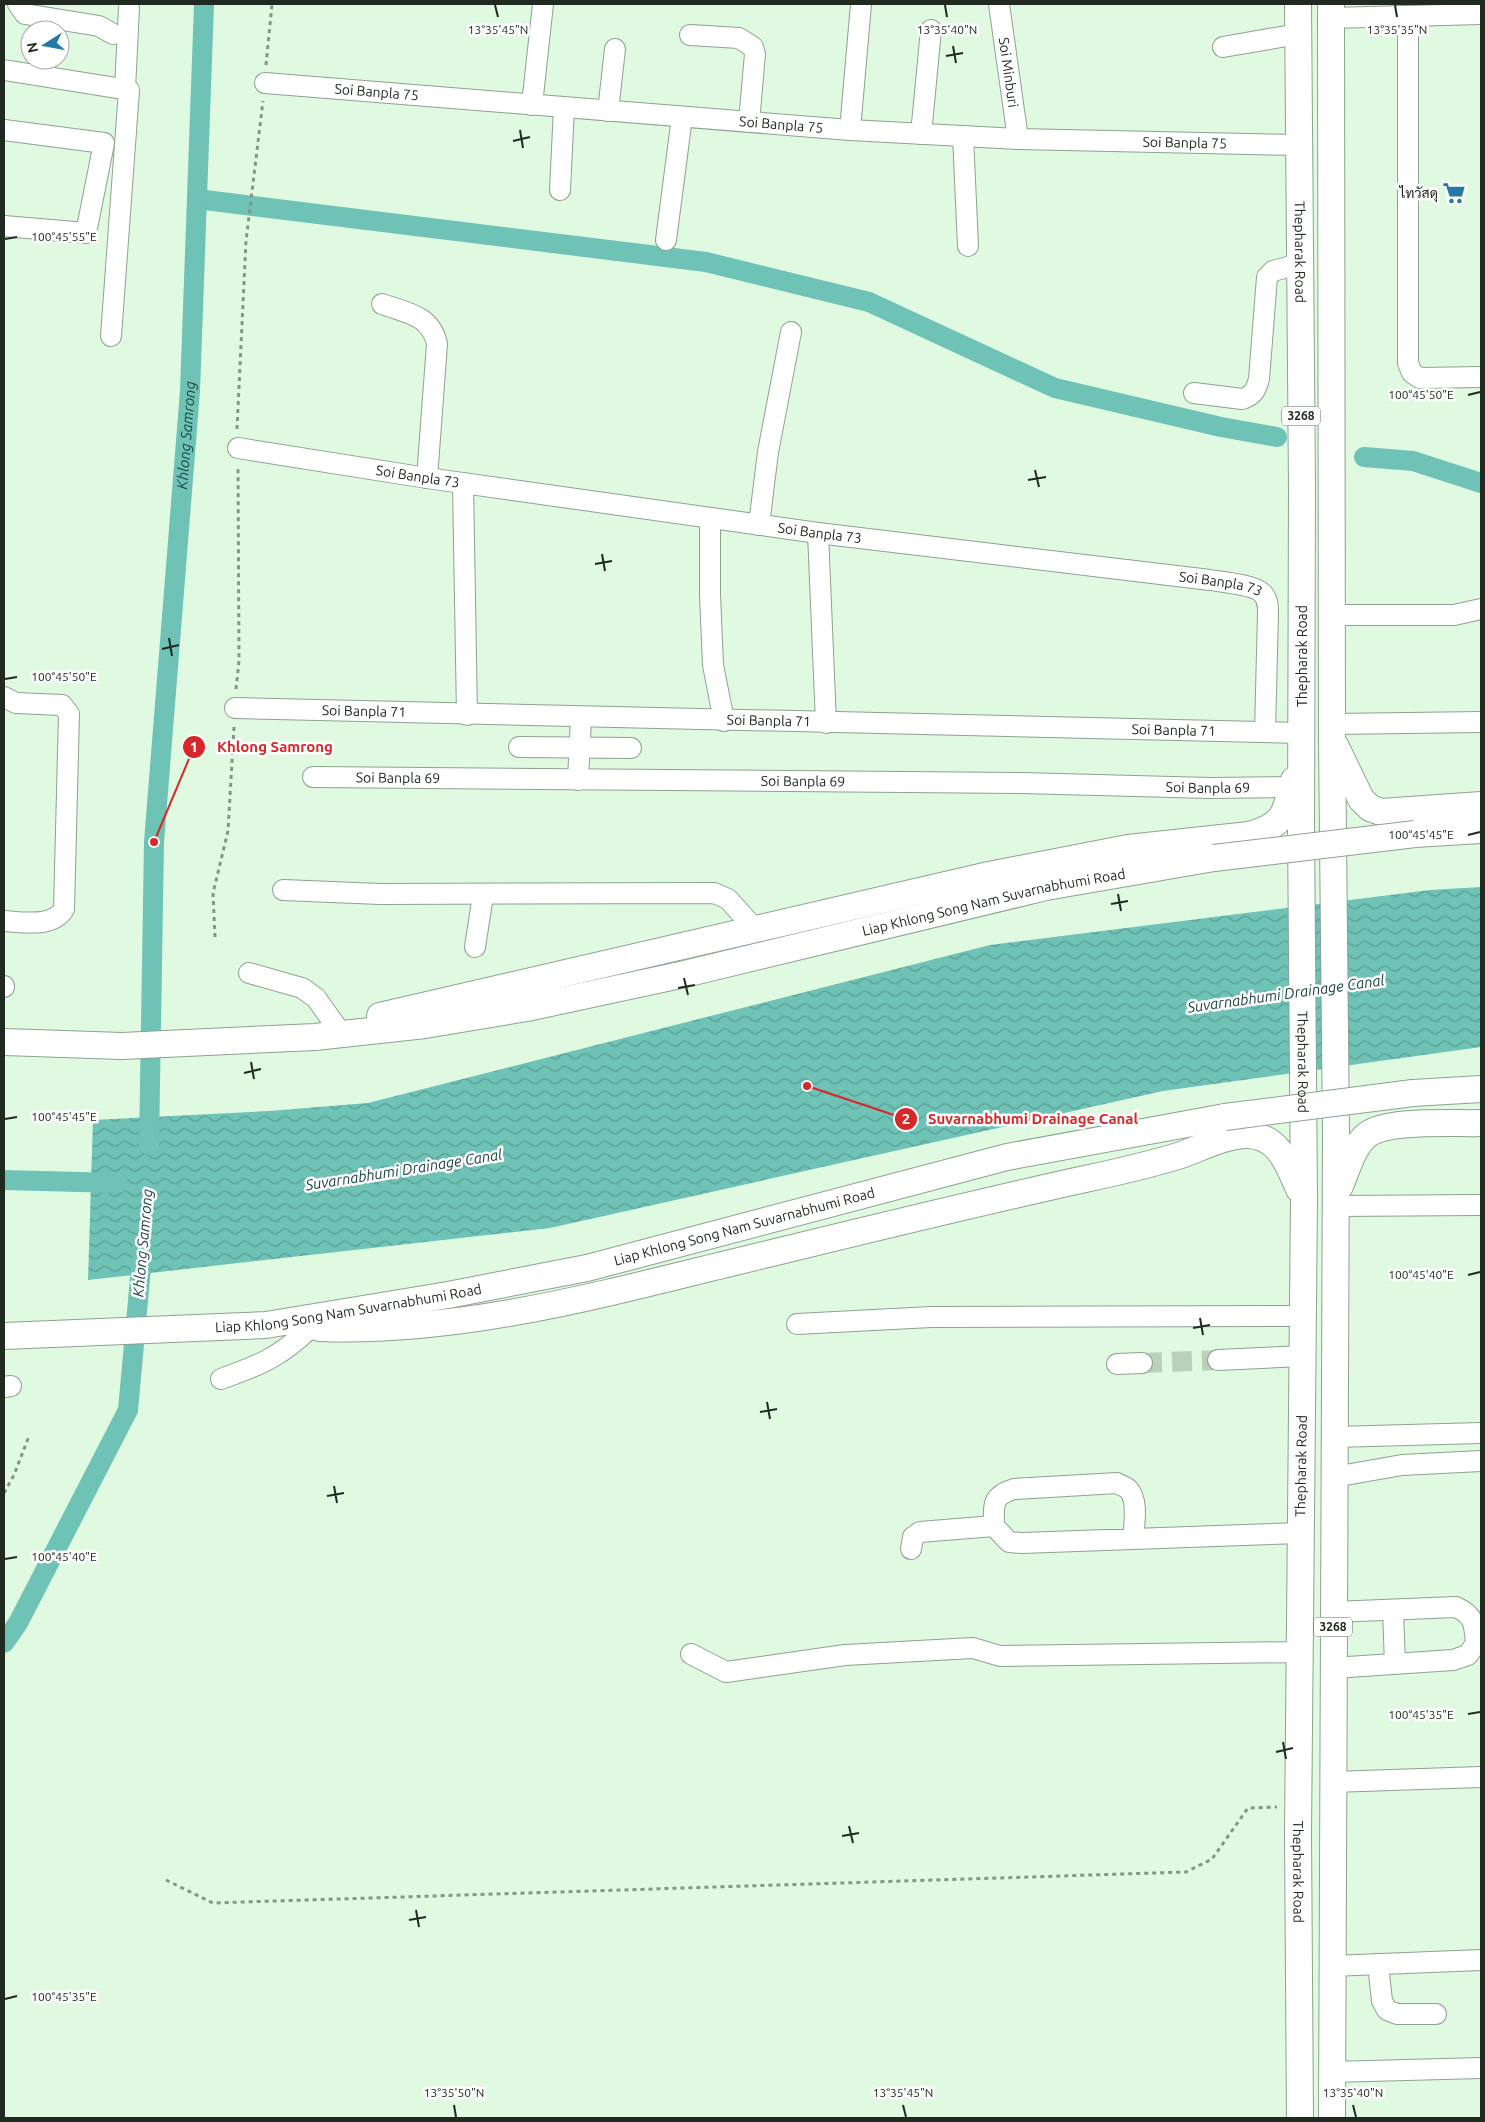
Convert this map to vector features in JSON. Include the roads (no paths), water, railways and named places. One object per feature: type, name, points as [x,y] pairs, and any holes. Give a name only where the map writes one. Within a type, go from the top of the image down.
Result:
[{"type":"main road","name":"Thepharak Road","points":[[1298,4],[1302,489],[1301,828],[1304,1198],[1298,1807],[1300,2118]]},
{"type":"main road","name":"3268","points":[[1331,11],[1332,615],[1336,1136],[1331,1966],[1332,2118]]},
{"type":"main road","points":[[1333,732],[1361,799],[1370,808],[1381,812],[1481,805]]},
{"type":"main road","points":[[316,1034],[374,1017],[988,875],[1119,850],[1249,835],[1268,830],[1278,824],[1286,808],[1302,742]]},
{"type":"main road","name":"Liap Khlong Song Nam Suvarnabhumi Road","points":[[4,1042],[122,1046],[425,1025],[527,1008],[685,974],[1046,887],[1214,858],[1414,834],[1481,830]]},
{"type":"main road","name":"Liap Khlong Song Nam Suvarnabhumi Road","points":[[4,1336],[272,1324],[587,1268],[1007,1157],[1225,1117],[1413,1093],[1481,1089]]},
{"type":"main road","points":[[1335,1201],[1358,1148],[1366,1135],[1379,1129],[1398,1125],[1481,1123]]},
{"type":"main road","points":[[272,1324],[310,1328],[396,1326],[501,1314],[586,1298],[971,1204],[1147,1166],[1227,1138],[1245,1135],[1264,1138],[1276,1146],[1285,1157],[1304,1198]]},
{"type":"street","points":[[18,4],[25,14],[99,26],[113,34]]},
{"type":"street","points":[[532,105],[543,4]]},
{"type":"street","points":[[850,130],[861,4]]},
{"type":"street","name":"Soi Minburi","points":[[999,4],[1018,139]]},
{"type":"street","points":[[125,89],[128,8]]},
{"type":"street","points":[[1331,11],[1408,16],[1481,14]]},
{"type":"street","points":[[1408,16],[1408,363],[1412,373],[1420,378],[1481,377]]},
{"type":"street","points":[[921,134],[931,30]]},
{"type":"street","points":[[690,34],[739,38],[753,47],[755,54],[749,122]]},
{"type":"street","points":[[1223,47],[1298,34]]},
{"type":"street","points":[[608,111],[615,49]]},
{"type":"street","points":[[4,70],[129,90],[111,336]]},
{"type":"street","name":"Soi Banpla 75","points":[[265,83],[850,130],[1018,139],[1299,146]]},
{"type":"street","points":[[560,190],[564,108]]},
{"type":"street","points":[[666,240],[682,118]]},
{"type":"street","points":[[4,130],[104,143],[86,233],[4,226]]},
{"type":"street","points":[[963,136],[968,246]]},
{"type":"street","points":[[1194,393],[1242,398],[1249,397],[1256,390],[1259,379],[1267,277],[1273,271],[1299,264]]},
{"type":"street","points":[[382,304],[423,320],[434,332],[437,344],[427,478]]},
{"type":"street","points":[[759,525],[768,452],[791,332]]},
{"type":"street","name":"Soi Banpla 73","points":[[238,448],[427,478],[710,519],[1210,580],[1262,592],[1267,600],[1268,613],[1265,732]]},
{"type":"street","points":[[463,483],[467,715]]},
{"type":"street","points":[[710,519],[710,595],[713,665],[724,721]]},
{"type":"street","points":[[818,533],[826,723]]},
{"type":"street","points":[[1332,615],[1454,615],[1481,609]]},
{"type":"street","points":[[4,697],[16,703],[62,705],[68,714],[64,909],[55,919],[42,922],[4,921]]},
{"type":"street","name":"Soi Banpla 71","points":[[235,708],[581,718],[1265,732],[1302,742]]},
{"type":"street","points":[[578,780],[581,718]]},
{"type":"street","points":[[1333,732],[1481,722]]},
{"type":"street","points":[[519,747],[631,748]]},
{"type":"street","name":"Soi Banpla 69","points":[[313,777],[1020,783],[1210,788],[1292,786]]},
{"type":"street","points":[[283,890],[380,894],[484,895],[714,893],[728,899],[755,929]]},
{"type":"street","points":[[475,947],[484,895]]},
{"type":"street","points":[[249,973],[302,988],[316,998],[316,1034]]},
{"type":"street","points":[[1335,1201],[1481,1205]]},
{"type":"street","points":[[798,1324],[931,1317],[1303,1316]]},
{"type":"street","points":[[221,1379],[276,1357],[291,1347],[310,1328]]},
{"type":"street","points":[[1218,1360],[1302,1356]]},
{"type":"street","points":[[1117,1364],[1142,1363]]},
{"type":"street","points":[[1334,1437],[1481,1433]]},
{"type":"street","points":[[1334,1477],[1402,1465],[1481,1461]]},
{"type":"street","points":[[1133,1538],[1135,1515],[1133,1498],[1128,1489],[1117,1483],[1014,1489],[1002,1492],[994,1504],[994,1526],[1009,1542],[1300,1533]]},
{"type":"street","points":[[911,1550],[913,1537],[920,1532],[994,1526]]},
{"type":"street","points":[[1333,1612],[1456,1607],[1468,1613],[1474,1623],[1479,1643],[1468,1655],[1453,1660],[1333,1668]]},
{"type":"street","points":[[1393,1610],[1394,1664]]},
{"type":"street","points":[[691,1654],[726,1672],[845,1655],[974,1648],[1000,1656],[1299,1652]]},
{"type":"street","points":[[1332,1782],[1481,1777]]},
{"type":"street","points":[[1331,1966],[1481,1960]]},
{"type":"street","points":[[1378,1964],[1382,2001],[1387,2010],[1398,2014],[1436,2014]]},
{"type":"street","points":[[1331,2072],[1481,2068]]},
{"type":"water","points":[[1481,887],[1481,1047],[1163,1091],[550,1228],[88,1280],[93,1120],[269,1111],[368,1103],[990,945],[1430,890]]},
{"type":"waterway","name":"Khlong Samrong","points":[[149,1145],[154,842],[190,391],[204,4]]},
{"type":"waterway","points":[[197,199],[706,262],[869,302],[1055,388],[1221,427],[1277,437]]},
{"type":"waterway","points":[[1364,457],[1413,461],[1481,483]]},
{"type":"waterway","points":[[4,1180],[118,1183]]},
{"type":"waterway","name":"Khlong Samrong","points":[[4,1643],[18,1623],[128,1410],[143,1246]]},
{"type":"tunnel","points":[[1142,1363],[1218,1360]]},
{"type":"place","name":"ไทวัสดุ","points":[[1454,193]]},
{"type":"place","name":"Khlong Samrong","points":[[154,842]]},
{"type":"place","name":"Suvarnabhumi Drainage Canal","points":[[807,1086]]}]
